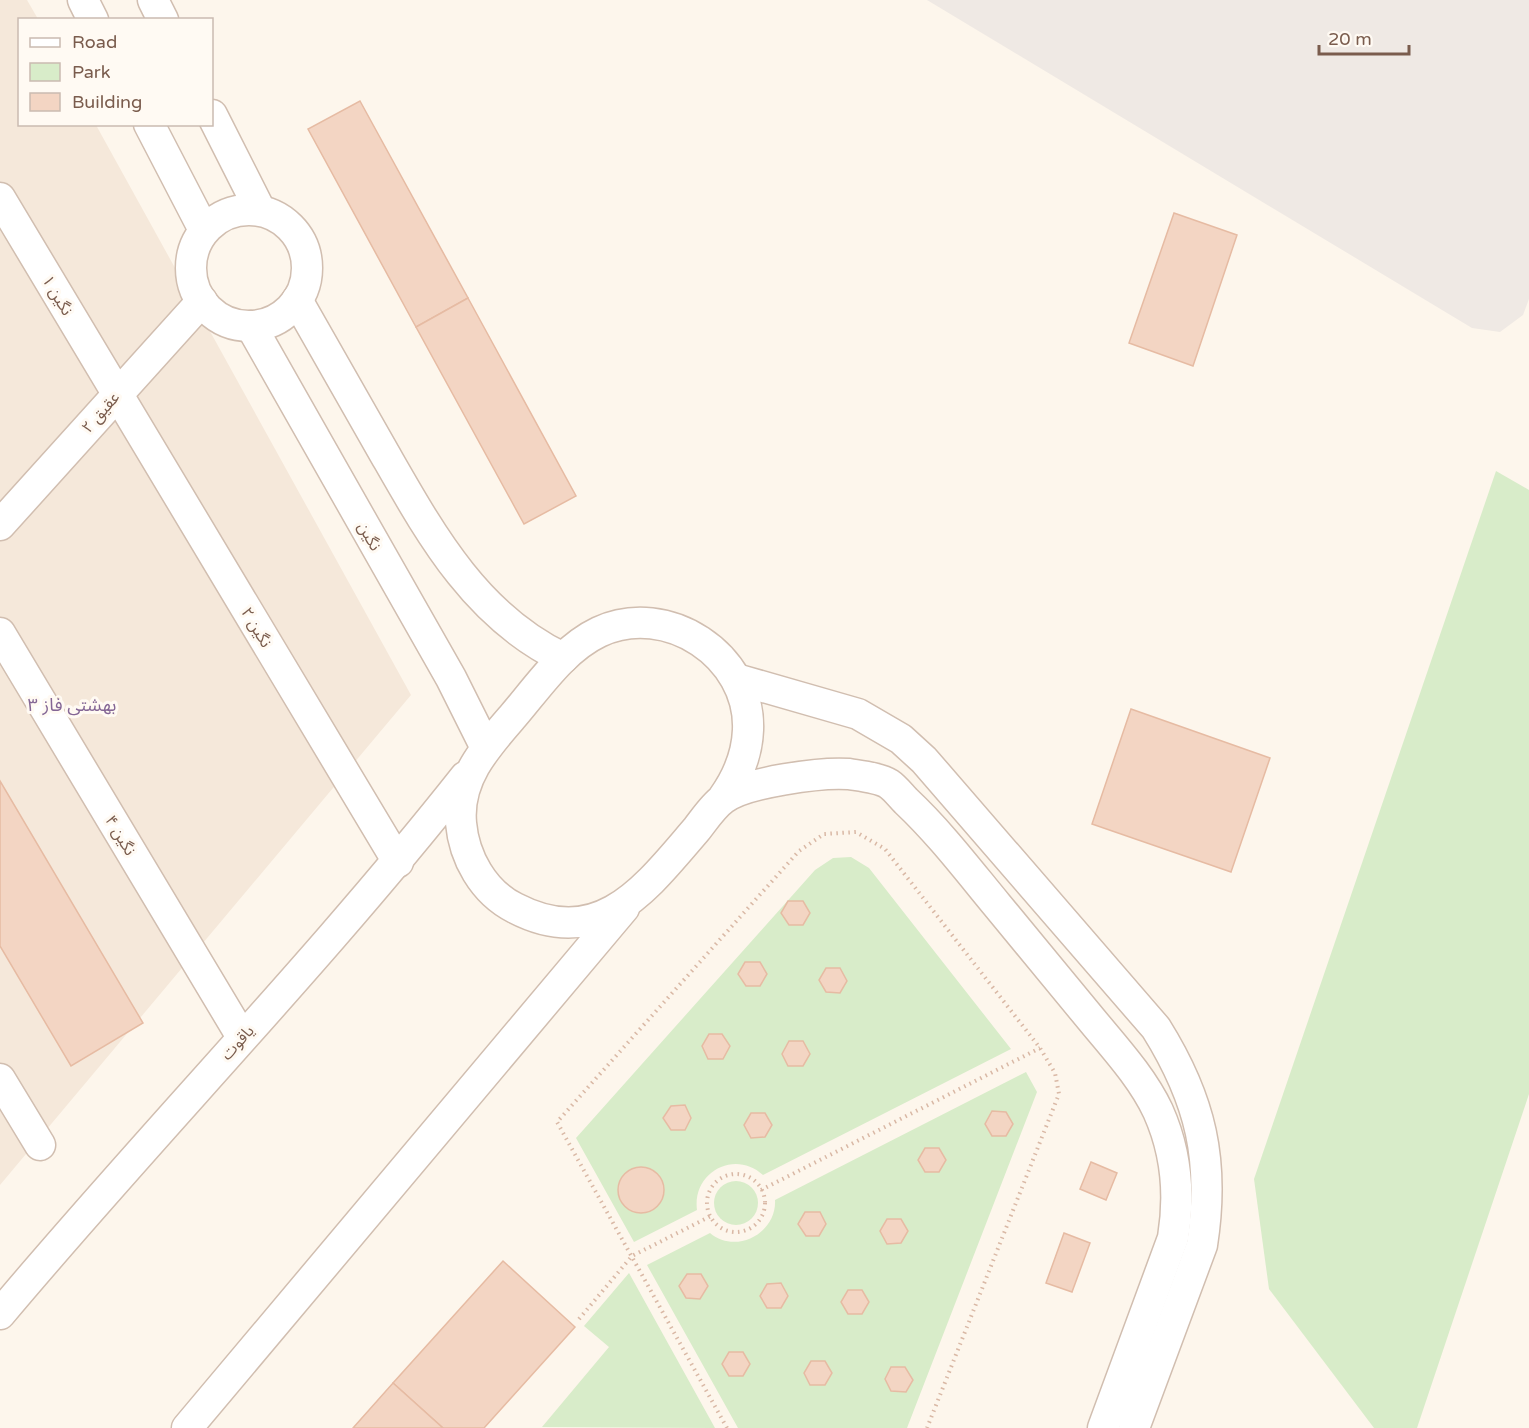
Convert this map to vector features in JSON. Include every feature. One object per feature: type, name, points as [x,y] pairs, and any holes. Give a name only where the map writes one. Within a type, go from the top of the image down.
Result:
[{"type":"street","points":[[83,0],[92,18]]},
{"type":"street","points":[[153,0],[162,18]]},
{"type":"street","points":[[213,117],[260,210]]},
{"type":"street","points":[[149,126],[204,230]]},
{"type":"street","name":"نگین ۱","points":[[0,198],[117,392]]},
{"type":"street","points":[[260,210],[278,217],[293,229],[303,246],[306,274],[297,300],[277,319],[250,326],[223,320],[202,301],[193,284],[191,265],[195,247],[204,230],[216,220],[230,213],[260,210]]},
{"type":"street","points":[[297,300],[434,540],[474,593],[516,630],[563,658]]},
{"type":"street","name":"عقیق ۲","points":[[0,525],[117,392],[202,301]]},
{"type":"street","name":"نگین","points":[[250,326],[451,678],[479,758]]},
{"type":"street","name":"نگین ۲","points":[[117,392],[398,862]]},
{"type":"street","name":"یاقوت","points":[[0,1314],[78,1221],[398,862],[479,758],[563,658],[581,642],[603,630],[628,624],[654,623],[679,629],[702,641],[721,658],[736,679],[745,703],[748,728],[746,753],[737,778],[723,798],[646,887],[628,903]]},
{"type":"street","name":"نگین ۴","points":[[0,633],[242,1037]]},
{"type":"street","points":[[736,679],[858,714],[901,739],[924,760],[1156,1028],[1174,1056],[1189,1087],[1200,1119],[1206,1151],[1207,1214],[1202,1245],[1134,1428]]},
{"type":"street","points":[[479,758],[463,792],[460,817],[464,843],[473,867],[488,888],[507,904],[530,916],[555,922],[581,922],[605,915],[628,903]]},
{"type":"street","points":[[723,798],[760,785],[796,777],[848,774],[887,782],[927,821],[950,848],[1118,1051],[1157,1108],[1174,1159],[1178,1211],[1173,1238],[1103,1428]]},
{"type":"street","points":[[192,1426],[628,903]]},
{"type":"street","points":[[0,1079],[40,1145]]},
{"type":"path","points":[[727,1428],[557,1122],[799,851],[824,834],[856,832],[885,849],[1040,1048],[1055,1073],[1059,1094],[927,1428]]},
{"type":"path","points":[[761,1190],[1040,1048]]},
{"type":"path","points":[[733,1173],[755,1179],[761,1190],[766,1200],[760,1222],[740,1234],[717,1227],[706,1206],[712,1184],[733,1173]]},
{"type":"path","points":[[579,1318],[632,1256],[711,1216]]},
{"type":"shaded area","points":[[0,0],[27,0],[37,18],[18,18],[18,126],[97,126],[411,695],[0,1185]]},
{"type":"shaded area","points":[[927,0],[1529,0],[1529,299],[1523,315],[1500,332],[1472,328]]},
{"type":"green space","points":[[1496,471],[1529,490],[1529,1094],[1417,1428],[1374,1428],[1269,1289],[1254,1179]]},
{"type":"green space","points":[[851,857],[869,868],[1011,1049],[763,1175],[752,1167],[740,1164],[718,1169],[708,1175],[701,1185],[697,1197],[697,1210],[634,1242],[576,1138],[815,870],[833,858]]},
{"type":"green space","points":[[1026,1072],[1037,1092],[907,1428],[738,1428],[647,1265],[710,1233],[731,1242],[753,1237],[769,1222],[774,1212],[775,1200]]},
{"type":"green space","points":[[736,1181],[744,1182],[752,1187],[757,1195],[757,1211],[752,1219],[744,1224],[736,1225],[728,1224],[720,1219],[715,1211],[714,1203],[715,1195],[720,1187],[728,1182]]},
{"type":"green space","points":[[629,1273],[715,1428],[542,1427],[609,1347],[584,1326]]},
{"type":"building","points":[[360,101],[468,298],[416,327],[308,129]]},
{"type":"building","points":[[1174,213],[1237,235],[1193,366],[1129,343]]},
{"type":"building","points":[[468,298],[576,496],[524,524],[416,327]]},
{"type":"building","points":[[1131,709],[1270,758],[1231,872],[1092,824]]},
{"type":"building","points":[[0,781],[143,1023],[71,1066],[0,946]]},
{"type":"building","points":[[788,901],[803,901],[810,913],[803,925],[789,925],[781,913]]},
{"type":"building","points":[[745,962],[760,962],[767,974],[760,986],[746,986],[738,974]]},
{"type":"building","points":[[826,968],[840,968],[847,981],[840,993],[826,992],[819,980]]},
{"type":"building","points":[[709,1034],[722,1034],[730,1046],[723,1059],[708,1059],[702,1046]]},
{"type":"building","points":[[789,1041],[803,1041],[810,1054],[803,1066],[788,1066],[782,1054]]},
{"type":"building","points":[[685,1105],[691,1118],[685,1130],[671,1130],[663,1118],[671,1106]]},
{"type":"building","points":[[992,1111],[1006,1112],[1013,1124],[1006,1136],[992,1136],[985,1124]]},
{"type":"building","points":[[751,1113],[765,1113],[772,1125],[765,1137],[751,1138],[744,1125]]},
{"type":"building","points":[[925,1148],[939,1148],[946,1160],[939,1172],[925,1172],[918,1160]]},
{"type":"building","points":[[1091,1162],[1117,1173],[1106,1200],[1080,1189]]},
{"type":"building","points":[[641,1167],[657,1174],[664,1190],[657,1206],[641,1213],[625,1206],[618,1190],[625,1174]]},
{"type":"building","points":[[805,1212],[820,1212],[826,1224],[819,1236],[806,1236],[798,1224]]},
{"type":"building","points":[[887,1219],[901,1219],[908,1231],[901,1243],[887,1244],[880,1231]]},
{"type":"building","points":[[1064,1233],[1090,1243],[1072,1292],[1046,1283]]},
{"type":"building","points":[[503,1261],[575,1327],[484,1428],[443,1428],[393,1383]]},
{"type":"building","points":[[687,1274],[701,1274],[708,1286],[700,1299],[686,1298],[679,1286]]},
{"type":"building","points":[[781,1283],[788,1296],[781,1308],[767,1308],[760,1296],[767,1284]]},
{"type":"building","points":[[848,1290],[862,1290],[869,1302],[862,1314],[848,1314],[841,1302]]},
{"type":"building","points":[[729,1352],[743,1352],[750,1364],[743,1376],[729,1376],[722,1364]]},
{"type":"building","points":[[811,1361],[825,1361],[832,1373],[825,1385],[810,1385],[804,1373]]},
{"type":"building","points":[[891,1367],[905,1367],[913,1380],[906,1392],[891,1391],[885,1379]]},
{"type":"building","points":[[393,1383],[443,1428],[353,1428]]},
{"type":"district","name":"بهشتی فاز ۳","points":[[72,705]]}]
